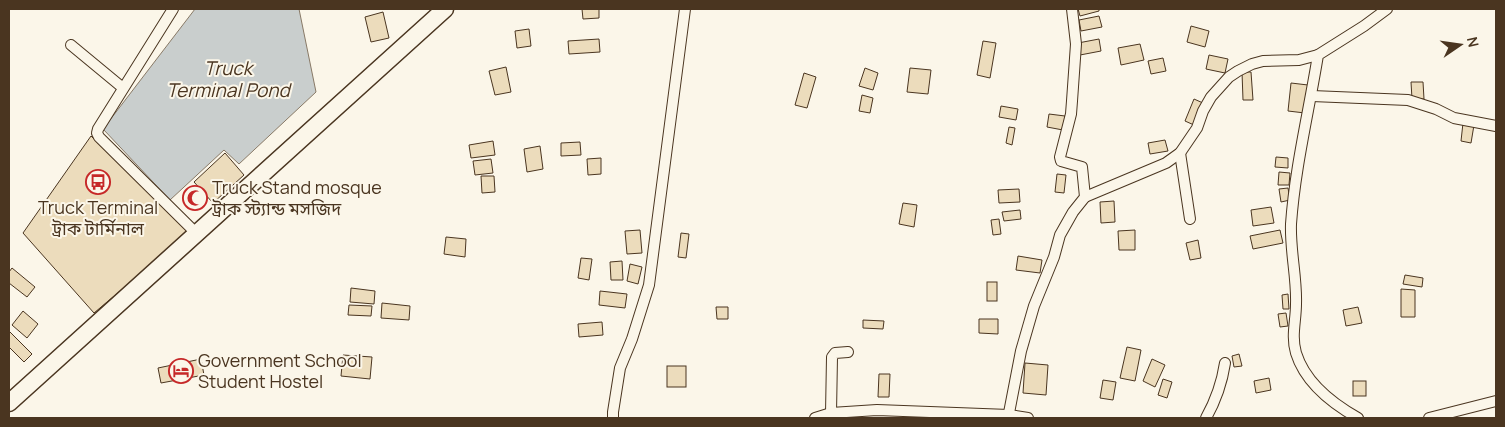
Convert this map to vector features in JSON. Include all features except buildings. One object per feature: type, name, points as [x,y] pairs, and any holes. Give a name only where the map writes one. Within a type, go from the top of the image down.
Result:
[{"type":"highway","points":[[9,403],[445,9]]},
{"type":"street","points":[[173,9],[97,133],[196,233]]},
{"type":"street","points":[[613,418],[620,368],[632,339],[649,285],[685,9]]},
{"type":"street","points":[[1072,9],[1076,44],[1071,114],[1060,157],[1061,161],[1082,167],[1085,197]]},
{"type":"street","points":[[1008,417],[1021,351],[1034,306],[1054,257],[1060,235],[1073,212],[1085,197],[1166,163],[1180,153],[1197,128],[1211,97],[1233,74],[1263,60],[1299,60],[1318,55],[1364,26],[1386,9]]},
{"type":"street","points":[[71,45],[123,88]]},
{"type":"street","points":[[1318,55],[1296,179],[1291,226],[1296,305],[1293,334],[1296,354],[1307,374],[1327,396],[1358,418]]},
{"type":"street","points":[[1312,96],[1408,100],[1436,109],[1454,118],[1496,126]]},
{"type":"street","points":[[1180,153],[1190,219]]},
{"type":"street","points":[[831,413],[832,356],[835,353],[848,352]]},
{"type":"street","points":[[1206,418],[1223,378],[1225,362]]},
{"type":"street","points":[[1429,418],[1447,416],[1496,401]]},
{"type":"street","points":[[815,418],[831,413],[877,410],[1028,418]]},
{"type":"water","name":"Truck Terminal Pond","points":[[195,9],[299,9],[316,92],[239,164],[224,150],[170,200],[103,129]]},
{"type":"place","name":"Truck Terminal ট্রাক টার্মিনাল","points":[[98,182]]},
{"type":"place","name":"Truck Stand mosque ট্রাক স্ট্যান্ড মসজিদ","points":[[195,198]]},
{"type":"place","name":"Government School Student Hostel","points":[[181,371]]}]
